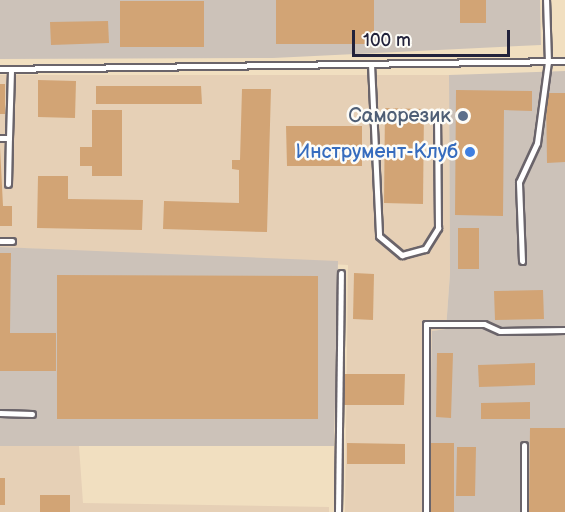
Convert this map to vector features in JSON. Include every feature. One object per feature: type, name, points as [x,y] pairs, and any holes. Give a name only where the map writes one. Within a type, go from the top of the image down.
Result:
[{"type":"lane","points":[[522,261],[519,182],[537,143],[548,62],[546,0]]},
{"type":"lane","points":[[0,69],[565,61]]},
{"type":"lane","points":[[371,64],[379,236],[402,255],[425,249],[438,228],[437,117]]},
{"type":"lane","points":[[8,184],[11,69]]},
{"type":"lane","points":[[0,138],[9,138]]},
{"type":"lane","points":[[0,242],[12,242]]},
{"type":"lane","points":[[338,512],[341,273]]},
{"type":"lane","points":[[426,512],[426,324],[484,324],[500,331],[565,330]]},
{"type":"lane","points":[[0,413],[32,414]]},
{"type":"lane","points":[[524,445],[524,512]]},
{"type":"shaded area","points":[[0,0],[540,0],[541,45],[273,58],[0,59]]},
{"type":"shaded area","points":[[565,71],[565,512],[428,512],[432,331],[446,329],[450,273],[449,75]]},
{"type":"shaded area","points":[[0,75],[449,75],[450,273],[446,329],[432,331],[428,512],[345,512],[348,265],[0,247]]},
{"type":"shaded area","points":[[0,247],[338,261],[334,446],[0,446]]},
{"type":"shaded area","points":[[0,446],[79,446],[83,503],[329,507],[329,512],[0,512]]},
{"type":"building","points":[[276,0],[374,0],[374,44],[276,44]]},
{"type":"building","points":[[460,0],[486,0],[486,23],[460,23]]},
{"type":"building","points":[[120,1],[204,1],[204,47],[120,47]]},
{"type":"building","points":[[108,21],[109,43],[51,45],[50,22]]},
{"type":"building","points":[[38,80],[76,81],[75,118],[38,117]]},
{"type":"building","points":[[0,84],[5,84],[5,114],[0,114]]},
{"type":"building","points":[[96,86],[201,86],[202,104],[96,104]]},
{"type":"building","points":[[242,89],[271,89],[267,232],[163,229],[164,201],[239,203],[239,170],[232,169],[232,160],[240,160]]},
{"type":"building","points":[[456,90],[532,91],[532,111],[504,110],[503,216],[455,215]]},
{"type":"building","points":[[546,93],[565,93],[565,162],[547,163]]},
{"type":"building","points":[[385,108],[424,109],[423,204],[384,203]]},
{"type":"building","points":[[92,110],[122,110],[122,176],[92,176],[92,166],[80,166],[80,147],[92,147]]},
{"type":"building","points":[[286,126],[362,126],[362,166],[287,166]]},
{"type":"building","points":[[0,147],[3,206],[12,206],[12,226],[0,226]]},
{"type":"building","points":[[38,176],[68,176],[68,199],[143,200],[142,230],[37,228]]},
{"type":"building","points":[[458,228],[479,228],[479,269],[458,269]]},
{"type":"building","points":[[0,253],[11,253],[10,333],[56,333],[56,371],[0,371]]},
{"type":"building","points":[[354,273],[374,274],[373,320],[353,319]]},
{"type":"building","points":[[57,275],[318,276],[318,419],[57,419]]},
{"type":"building","points":[[543,290],[544,319],[495,320],[494,291]]},
{"type":"building","points":[[437,353],[453,353],[451,418],[436,417]]},
{"type":"building","points":[[535,363],[535,385],[479,387],[478,365]]},
{"type":"building","points":[[343,374],[405,374],[404,405],[342,405]]},
{"type":"building","points":[[530,402],[530,419],[481,419],[481,403]]},
{"type":"building","points":[[530,428],[565,428],[565,512],[529,512]]},
{"type":"building","points":[[347,443],[405,444],[405,464],[347,464]]},
{"type":"building","points":[[431,443],[454,443],[454,512],[431,512]]},
{"type":"building","points":[[457,447],[476,447],[475,496],[456,496]]},
{"type":"building","points":[[0,478],[5,478],[5,505],[0,505]]},
{"type":"building","points":[[40,495],[70,495],[70,512],[40,512]]},
{"type":"place","name":"Саморезик","points":[[463,116]]},
{"type":"place","name":"Инструмент-Клуб","points":[[470,152]]}]
